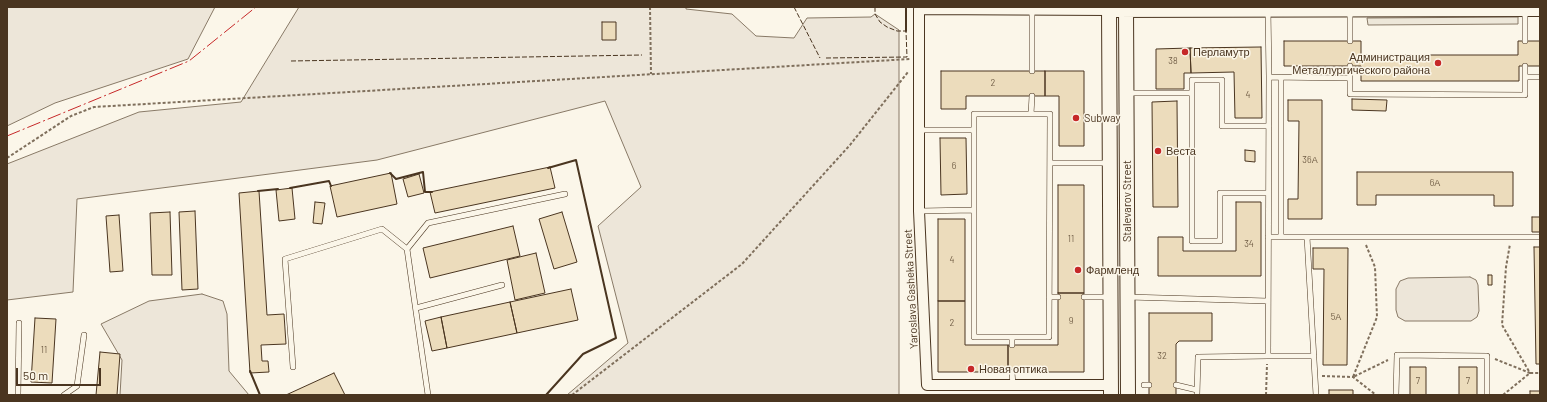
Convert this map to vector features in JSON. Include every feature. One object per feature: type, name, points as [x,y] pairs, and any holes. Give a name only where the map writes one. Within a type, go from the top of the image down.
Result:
[{"type":"main road","points":[[1109,9],[1268,10],[1540,8]]},
{"type":"main road","name":"Stalevarov Street","points":[[1109,9],[1110,390]]},
{"type":"main road","name":"Stalevarov Street","points":[[1126,9],[1128,395]]},
{"type":"street","name":"Yaroslava Gasheka Street","points":[[1032,10],[919,9],[920,211],[927,385],[1013,385],[1110,390]]},
{"type":"street","points":[[1032,10],[1109,9]]},
{"type":"lane","points":[[1350,9],[1350,41]]},
{"type":"lane","points":[[1525,9],[1525,41]]},
{"type":"lane","points":[[1032,10],[1032,71]]},
{"type":"lane","points":[[1268,10],[1268,356]]},
{"type":"lane","points":[[1350,66],[1350,94],[1525,95],[1525,66]]},
{"type":"lane","points":[[1269,77],[1350,78]]},
{"type":"lane","points":[[1525,77],[1540,77]]},
{"type":"lane","points":[[1281,78],[1281,237]]},
{"type":"lane","points":[[1268,193],[1220,193],[1220,241],[1192,241],[1192,80],[1222,80],[1222,126],[1269,126]]},
{"type":"lane","points":[[1126,93],[1192,93]]},
{"type":"lane","points":[[1031,114],[1032,96]]},
{"type":"lane","points":[[974,114],[1050,114],[1050,337],[974,337],[974,130],[974,114]]},
{"type":"lane","points":[[919,130],[974,130]]},
{"type":"lane","points":[[1050,163],[1110,163]]},
{"type":"lane","points":[[407,249],[428,223],[565,194]]},
{"type":"lane","points":[[920,211],[974,210]]},
{"type":"lane","points":[[293,367],[285,259],[382,230],[407,249],[428,395]]},
{"type":"lane","points":[[1268,237],[1540,237]]},
{"type":"lane","points":[[1307,237],[1316,395]]},
{"type":"lane","points":[[416,308],[502,285]]},
{"type":"lane","points":[[1049,297],[1058,297]]},
{"type":"lane","points":[[1084,297],[1110,297]]},
{"type":"lane","points":[[1127,297],[1268,301]]},
{"type":"lane","points":[[18,395],[19,323]]},
{"type":"lane","points":[[64,395],[77,386],[84,335]]},
{"type":"lane","points":[[1012,337],[1012,345]]},
{"type":"lane","points":[[1396,395],[1397,355],[1487,356],[1487,395]]},
{"type":"lane","points":[[1176,385],[1197,392],[1198,356],[1314,356]]},
{"type":"lane","points":[[1012,372],[1013,385]]},
{"type":"path","points":[[650,7],[651,74]]},
{"type":"path","points":[[7,158],[71,116],[94,106],[919,59]]},
{"type":"path","points":[[572,395],[742,264],[850,145],[919,59]]},
{"type":"path","points":[[1353,378],[1377,317],[1375,267],[1363,237]]},
{"type":"path","points":[[1511,237],[1506,267],[1502,325],[1530,373]]},
{"type":"path","points":[[1317,376],[1353,378],[1397,355]]},
{"type":"path","points":[[1266,395],[1268,356]]},
{"type":"path","points":[[1487,356],[1530,373],[1540,373]]},
{"type":"path","points":[[1503,395],[1530,373]]},
{"type":"path","points":[[1353,378],[1376,395]]},
{"type":"shaded area","points":[[7,7],[215,7],[188,59],[55,103],[7,126]]},
{"type":"shaded area","points":[[299,7],[686,7],[686,9],[732,14],[756,36],[794,38],[807,18],[871,17],[875,14],[899,30],[899,395],[567,395],[628,343],[598,226],[641,187],[605,101],[377,160],[77,199],[73,292],[7,300],[7,164],[139,112],[241,102]]},
{"type":"shaded area","points":[[1518,17],[1518,24],[1368,25],[1367,18]]},
{"type":"shaded area","points":[[1470,277],[1476,280],[1478,285],[1479,311],[1477,317],[1471,321],[1405,321],[1398,317],[1396,310],[1396,289],[1400,281],[1408,278]]},
{"type":"shaded area","points":[[202,294],[223,301],[227,314],[229,371],[249,395],[120,395],[122,360],[101,324],[149,301]]},
{"type":"building","points":[[602,22],[616,22],[616,40],[602,40]]},
{"type":"building","points":[[1284,41],[1361,41],[1361,55],[1518,55],[1518,41],[1540,41],[1540,66],[1519,66],[1519,81],[1361,81],[1361,66],[1284,66]]},
{"type":"building","points":[[1261,47],[1262,118],[1235,118],[1234,72],[1191,73],[1190,48]]},
{"type":"building","points":[[1190,48],[1191,73],[1184,73],[1184,89],[1156,89],[1156,49]]},
{"type":"building","points":[[941,71],[1045,71],[1045,96],[966,96],[966,109],[941,109]]},
{"type":"building","points":[[1045,71],[1084,71],[1084,146],[1059,146],[1059,96],[1045,96]]},
{"type":"building","points":[[1352,99],[1387,100],[1386,111],[1352,110]]},
{"type":"building","points":[[1288,100],[1322,100],[1322,219],[1288,219],[1288,199],[1298,199],[1299,121],[1288,121]]},
{"type":"building","points":[[1177,101],[1178,207],[1153,207],[1152,102]]},
{"type":"building","points":[[940,138],[966,138],[967,194],[941,195]]},
{"type":"building","points":[[1245,150],[1255,151],[1255,162],[1245,161]]},
{"type":"building","points":[[550,167],[555,188],[435,213],[430,192]]},
{"type":"building","points":[[1357,172],[1513,172],[1513,206],[1494,206],[1494,195],[1376,195],[1376,205],[1357,205]]},
{"type":"building","points":[[391,173],[397,204],[337,217],[330,186]]},
{"type":"building","points":[[419,174],[424,193],[408,197],[403,179]]},
{"type":"building","points":[[1058,185],[1084,185],[1084,293],[1058,293]]},
{"type":"building","points":[[292,188],[295,219],[279,221],[276,190]]},
{"type":"building","points":[[259,191],[267,315],[284,314],[286,344],[261,345],[262,361],[268,361],[269,372],[250,373],[239,193]]},
{"type":"building","points":[[315,202],[325,203],[322,224],[313,223]]},
{"type":"building","points":[[1236,202],[1261,202],[1261,276],[1158,276],[1158,237],[1183,237],[1183,251],[1236,251]]},
{"type":"building","points":[[195,211],[198,289],[182,290],[179,212]]},
{"type":"building","points":[[170,212],[172,275],[152,275],[150,213]]},
{"type":"building","points":[[562,212],[577,262],[554,269],[539,219]]},
{"type":"building","points":[[119,215],[123,271],[110,272],[106,216]]},
{"type":"building","points":[[1532,217],[1540,217],[1540,232],[1532,232]]},
{"type":"building","points":[[938,219],[965,219],[965,301],[938,301]]},
{"type":"building","points":[[513,226],[520,256],[430,278],[423,248]]},
{"type":"building","points":[[1534,247],[1540,247],[1540,364],[1536,364]]},
{"type":"building","points":[[1313,248],[1348,248],[1347,365],[1323,365],[1324,269],[1313,269]]},
{"type":"building","points":[[536,253],[545,293],[515,300],[507,260]]},
{"type":"building","points":[[1488,275],[1492,275],[1492,285],[1488,285]]},
{"type":"building","points":[[571,289],[578,320],[517,333],[510,302]]},
{"type":"building","points":[[1058,293],[1084,293],[1084,372],[1008,372],[1008,345],[1058,345]]},
{"type":"building","points":[[938,301],[965,301],[965,345],[1008,345],[1008,372],[938,372]]},
{"type":"building","points":[[510,302],[517,333],[447,348],[441,317]]},
{"type":"building","points":[[1149,313],[1212,313],[1212,341],[1179,341],[1176,344],[1176,395],[1149,395]]},
{"type":"building","points":[[441,317],[447,348],[432,351],[425,321]]},
{"type":"building","points":[[35,318],[56,319],[52,383],[31,382]]},
{"type":"building","points":[[100,352],[120,354],[117,395],[96,395]]},
{"type":"building","points":[[1410,367],[1426,367],[1426,395],[1410,395]]},
{"type":"building","points":[[1459,367],[1477,367],[1477,395],[1459,395]]},
{"type":"building","points":[[334,373],[345,395],[286,395]]},
{"type":"building","points":[[1329,390],[1353,390],[1353,395],[1329,395]]},
{"type":"building","points":[[1530,391],[1540,391],[1540,395],[1530,395]]},
{"type":"fence","points":[[794,7],[820,58]]},
{"type":"fence","points":[[826,58],[907,57],[906,31],[897,31],[880,22],[875,14],[875,7]]},
{"type":"fence","points":[[291,61],[642,55]]},
{"type":"wall","points":[[906,7],[906,31]]},
{"type":"wall","points":[[546,395],[583,354],[616,338],[576,160],[548,168]]},
{"type":"wall","points":[[390,173],[396,179],[423,172],[425,192],[432,192]]},
{"type":"wall","points":[[290,188],[329,181],[331,186]]},
{"type":"wall","points":[[258,191],[278,189]]},
{"type":"wall","points":[[250,371],[260,395]]},
{"type":"power","points":[[7,136],[189,61],[256,7]]},
{"type":"place","name":"Перламутр","points":[[1185,52]]},
{"type":"place","name":"Администрация Металлургического района","points":[[1438,63]]},
{"type":"place","name":"Subway","points":[[1076,118]]},
{"type":"place","name":"Веста","points":[[1158,151]]},
{"type":"place","name":"Фармленд","points":[[1078,270]]},
{"type":"place","name":"Новая оптика","points":[[971,369]]}]
